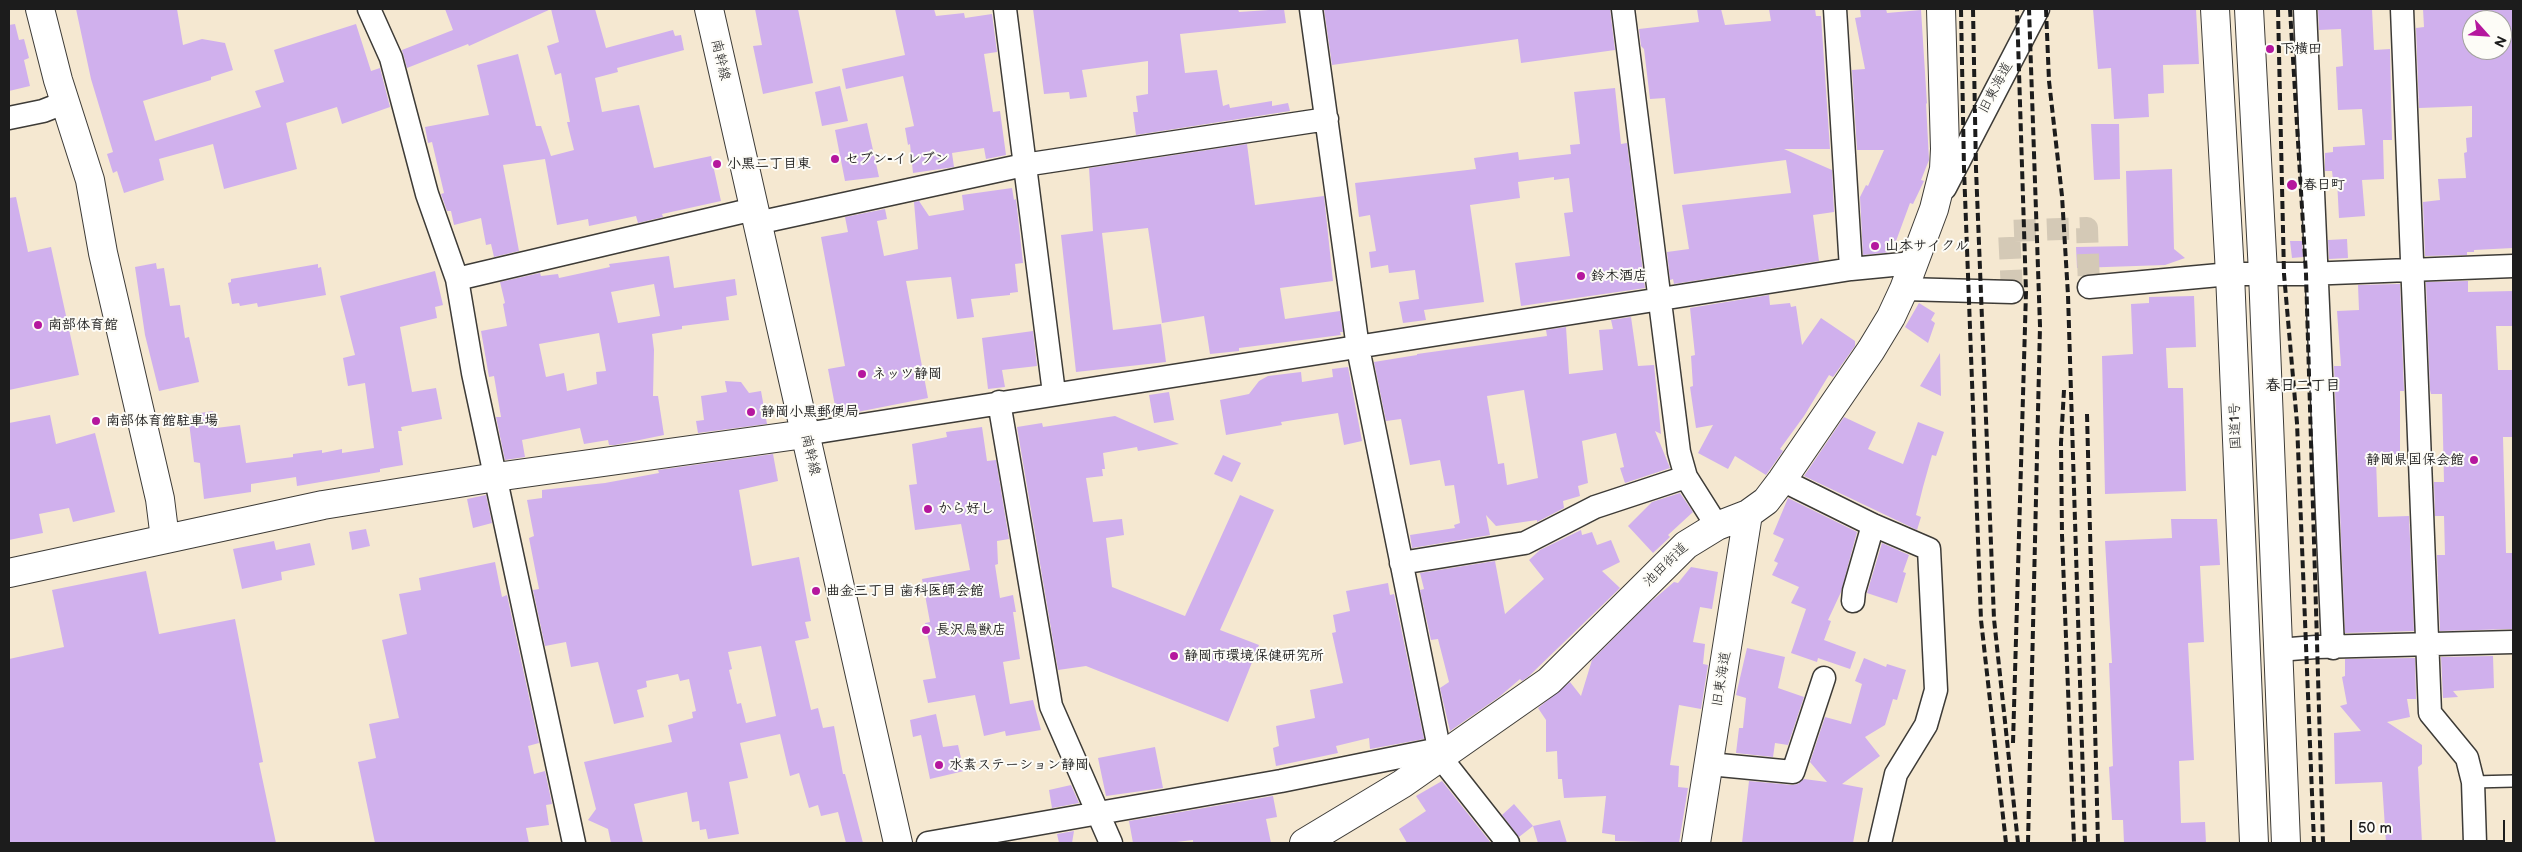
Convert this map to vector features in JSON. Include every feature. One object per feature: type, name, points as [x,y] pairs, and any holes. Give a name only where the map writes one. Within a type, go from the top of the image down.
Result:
[{"type":"main road","points":[[40,9],[90,180],[103,253],[160,499],[165,539]]},
{"type":"main road","name":"南幹線","points":[[709,9],[898,843]]},
{"type":"main road","name":"池田街道","points":[[1304,843],[1549,681],[1686,545],[1717,526],[1748,514],[1766,500],[1782,480],[1871,350],[1904,289],[1934,209],[1944,169],[1945,149],[1941,9]]},
{"type":"main road","name":"国道1号","points":[[2215,9],[2230,274],[2254,843]]},
{"type":"main road","points":[[2250,9],[2264,273],[2286,843]]},
{"type":"main road","points":[[9,572],[323,505],[496,477],[805,434]]},
{"type":"main road","name":"旧東海道","points":[[1696,843],[1748,514]]},
{"type":"street","points":[[369,9],[391,58],[427,194],[457,279],[473,373],[574,843]]},
{"type":"street","points":[[1005,9],[1054,393]]},
{"type":"street","points":[[1311,9],[1358,348],[1440,753],[1508,843]]},
{"type":"street","points":[[1623,9],[1679,452],[1686,477],[1717,526]]},
{"type":"street","points":[[1835,9],[1851,269]]},
{"type":"street","name":"旧東海道","points":[[1934,209],[2038,9]]},
{"type":"street","points":[[2305,9],[2333,648]]},
{"type":"street","points":[[2402,9],[2430,712],[2467,758],[2473,782],[2475,843]]},
{"type":"street","points":[[9,118],[43,111],[66,102]]},
{"type":"street","points":[[457,279],[756,216],[1024,164],[1327,119]]},
{"type":"street","points":[[805,434],[1054,393],[1358,348],[1851,269],[1914,263]]},
{"type":"street","points":[[2089,287],[2230,274],[2306,274],[2316,272],[2513,266]]},
{"type":"street","points":[[1904,289],[2012,292]]},
{"type":"street","points":[[999,402],[1051,706],[1111,843]]},
{"type":"street","points":[[1401,563],[1525,543],[1595,507],[1686,477]]},
{"type":"street","points":[[1782,480],[1873,525],[1929,548],[1936,690],[1926,725],[1896,774],[1880,843]]},
{"type":"street","points":[[1853,602],[1854,591],[1873,525]]},
{"type":"street","points":[[2278,650],[2513,642]]},
{"type":"street","points":[[1709,764],[1793,772],[1824,678]]},
{"type":"street","points":[[928,843],[1440,753]]},
{"type":"lane","points":[[2473,782],[2513,781]]},
{"type":"building","points":[[76,9],[177,9],[183,45],[202,39],[225,43],[233,70],[211,77],[211,80],[143,101],[155,141],[261,107],[255,91],[284,82],[274,50],[356,24],[371,71],[380,68],[390,107],[342,124],[337,107],[286,123],[297,169],[224,189],[213,144],[159,159],[164,180],[124,193],[117,171],[113,173],[107,154],[113,152],[91,79]]},
{"type":"building","points":[[445,9],[551,9],[469,46],[468,44],[407,68],[402,50],[453,30]]},
{"type":"building","points":[[551,9],[595,9],[606,48],[673,30],[675,36],[681,35],[684,50],[617,68],[618,72],[595,78],[602,112],[639,105],[654,168],[711,156],[721,201],[662,214],[663,217],[638,223],[636,216],[589,226],[588,219],[557,225],[545,159],[503,165],[519,251],[494,257],[491,244],[486,245],[481,218],[454,225],[451,211],[447,211],[441,194],[444,193],[432,142],[428,143],[425,127],[489,115],[477,65],[518,54],[536,126],[541,126],[551,156],[574,150],[567,122],[570,122],[561,73],[555,75],[547,46],[559,42]]},
{"type":"building","points":[[755,9],[798,9],[813,83],[763,94],[753,46],[762,45]]},
{"type":"building","points":[[895,9],[934,9],[936,16],[964,13],[965,18],[992,14],[997,52],[984,54],[993,112],[1000,111],[1006,155],[986,159],[984,148],[952,153],[954,167],[913,173],[910,144],[908,145],[905,128],[914,126],[903,76],[846,89],[842,69],[905,55]]},
{"type":"building","points":[[1033,9],[1238,9],[1239,12],[1284,9],[1286,23],[1180,34],[1185,73],[1217,70],[1223,106],[1229,104],[1230,108],[1272,101],[1272,106],[1288,103],[1290,111],[1136,135],[1133,112],[1138,112],[1136,96],[1148,94],[1148,61],[1082,70],[1087,97],[1070,99],[1069,92],[1044,94]]},
{"type":"building","points":[[1324,9],[1610,9],[1615,50],[1521,63],[1518,39],[1332,65]]},
{"type":"building","points":[[1697,9],[1721,9],[1725,25],[1771,21],[1769,9],[1815,9],[1816,16],[1821,16],[1830,149],[1784,149],[1832,170],[1834,212],[1813,215],[1819,261],[1674,284],[1673,279],[1670,280],[1667,252],[1689,249],[1682,205],[1791,193],[1786,160],[1674,174],[1665,98],[1650,99],[1644,49],[1641,46],[1639,29],[1699,22]]},
{"type":"building","points":[[1860,9],[1886,9],[1887,13],[1921,10],[1929,160],[1921,180],[1924,181],[1913,204],[1910,203],[1892,252],[1863,255],[1860,197],[1866,185],[1868,186],[1884,150],[1857,150],[1852,70],[1865,69],[1855,18],[1861,17]]},
{"type":"building","points":[[2093,9],[2196,9],[2199,64],[2163,65],[2164,93],[2148,94],[2149,117],[2114,119],[2111,68],[2098,69]]},
{"type":"building","points":[[2318,9],[2372,9],[2374,50],[2390,49],[2392,140],[2383,140],[2384,179],[2362,180],[2365,216],[2339,218],[2337,180],[2333,180],[2332,171],[2325,171],[2325,153],[2333,152],[2333,147],[2365,145],[2362,109],[2338,110],[2336,67],[2343,66],[2341,29],[2319,30]]},
{"type":"building","points":[[2423,9],[2513,9],[2513,248],[2474,250],[2474,252],[2467,252],[2467,255],[2425,256],[2423,202],[2440,200],[2438,179],[2466,178],[2464,153],[2467,152],[2466,138],[2472,137],[2472,106],[2419,108],[2416,28],[2424,27]]},
{"type":"building","points":[[15,24],[19,40],[24,39],[29,58],[24,60],[30,86],[9,91],[9,25]]},
{"type":"building","points":[[840,86],[848,121],[822,126],[815,92]]},
{"type":"building","points":[[1615,88],[1621,144],[1627,143],[1645,288],[1521,306],[1515,263],[1570,256],[1564,213],[1573,212],[1569,178],[1554,180],[1554,177],[1518,182],[1520,198],[1470,205],[1484,302],[1424,310],[1426,320],[1403,323],[1399,302],[1419,299],[1415,270],[1389,273],[1388,265],[1371,268],[1369,252],[1376,251],[1370,215],[1359,217],[1355,183],[1476,169],[1474,158],[1518,152],[1519,160],[1571,154],[1570,145],[1580,144],[1574,92]]},
{"type":"building","points":[[867,123],[879,177],[845,181],[835,130]]},
{"type":"building","points":[[2091,124],[2119,124],[2120,179],[2094,180]]},
{"type":"building","points":[[1247,144],[1255,205],[1324,196],[1333,281],[1280,288],[1285,319],[1340,311],[1343,332],[1340,332],[1341,335],[1239,348],[1239,351],[1210,354],[1204,316],[1162,323],[1148,228],[1102,233],[1113,330],[1161,324],[1166,362],[1076,372],[1061,235],[1093,231],[1089,168]]},
{"type":"building","points":[[2172,169],[2174,249],[2185,258],[2165,265],[2077,268],[2076,247],[2128,246],[2126,171]]},
{"type":"building","points":[[1012,188],[1014,200],[1016,199],[1023,263],[1015,264],[1018,292],[1010,293],[1010,295],[971,299],[974,317],[957,319],[951,277],[906,281],[928,398],[837,416],[828,369],[845,366],[821,237],[848,232],[845,217],[885,209],[887,219],[877,221],[884,256],[918,249],[914,202],[919,201],[929,216],[964,210],[962,195]]},
{"type":"building","name":"南部体育館","points":[[16,197],[28,252],[51,247],[79,375],[9,390],[9,198]]},
{"type":"building","points":[[2347,239],[2348,258],[2329,259],[2328,240]]},
{"type":"building","points":[[2290,241],[2302,241],[2303,257],[2292,258]]},
{"type":"building","points":[[669,256],[674,288],[735,279],[737,295],[726,297],[729,320],[682,326],[682,329],[652,334],[654,350],[653,396],[658,396],[664,435],[615,445],[609,445],[608,440],[584,444],[580,428],[522,440],[525,457],[505,460],[496,417],[501,417],[494,376],[489,377],[481,331],[507,326],[503,304],[505,303],[500,282],[540,273],[541,276],[558,274],[559,278],[610,267],[609,264]],"holes":[[[654,284],[660,316],[618,323],[611,292]],[[599,333],[606,371],[596,372],[597,384],[567,391],[564,373],[546,377],[539,344]]]},
{"type":"building","points":[[156,263],[157,269],[164,268],[170,306],[180,305],[185,338],[189,337],[199,382],[159,391],[145,335],[135,267]]},
{"type":"building","points":[[318,264],[318,268],[321,267],[326,295],[258,307],[257,303],[240,306],[239,303],[232,304],[228,283],[231,282],[231,279]]},
{"type":"building","points":[[435,271],[443,305],[435,307],[437,318],[400,327],[412,392],[436,388],[442,419],[401,427],[402,431],[398,431],[403,465],[380,469],[380,472],[297,486],[296,477],[251,484],[251,492],[204,499],[200,463],[194,462],[188,415],[213,411],[216,428],[240,425],[246,463],[293,457],[293,454],[322,450],[322,453],[342,449],[342,453],[374,448],[365,383],[348,386],[343,358],[355,355],[340,296]]},
{"type":"building","points":[[2468,281],[2468,292],[2513,291],[2513,326],[2496,326],[2498,370],[2513,370],[2513,437],[2503,437],[2506,553],[2513,553],[2513,629],[2440,631],[2437,555],[2445,555],[2444,516],[2435,516],[2434,482],[2444,482],[2442,394],[2431,394],[2430,390],[2426,282]]},
{"type":"building","points":[[2400,284],[2404,391],[2400,391],[2400,457],[2376,459],[2378,517],[2409,516],[2414,631],[2345,633],[2334,366],[2341,366],[2337,311],[2359,310],[2358,285]]},
{"type":"building","points":[[1769,295],[1770,305],[1790,303],[1791,307],[1796,306],[1802,345],[1821,318],[1855,341],[1855,346],[1833,377],[1829,375],[1804,416],[1780,449],[1783,451],[1766,475],[1735,456],[1728,469],[1698,453],[1713,425],[1696,428],[1690,387],[1693,386],[1691,356],[1695,355],[1690,308]]},
{"type":"building","points":[[2194,296],[2196,347],[2166,348],[2168,388],[2183,388],[2186,491],[2105,494],[2102,356],[2133,354],[2131,304],[2149,303],[2149,297]]},
{"type":"building","points":[[1919,303],[1935,313],[1931,320],[1935,323],[1928,343],[1905,327]]},
{"type":"building","points":[[1631,317],[1638,366],[1654,365],[1661,434],[1655,431],[1670,468],[1625,483],[1620,468],[1624,467],[1616,433],[1582,441],[1588,483],[1578,486],[1580,496],[1563,501],[1564,508],[1537,522],[1537,520],[1496,526],[1486,515],[1490,535],[1412,548],[1410,535],[1455,528],[1454,525],[1460,523],[1454,485],[1445,486],[1440,460],[1410,465],[1401,419],[1386,421],[1374,362],[1417,354],[1547,336],[1546,330],[1566,327],[1569,374],[1603,370],[1599,330],[1613,329],[1611,320]],"holes":[[[1524,390],[1538,478],[1507,485],[1504,463],[1498,464],[1487,396]]]},
{"type":"building","points":[[1033,331],[1037,366],[1002,370],[1005,387],[988,389],[982,338]]},
{"type":"building","points":[[1940,353],[1941,396],[1920,386]]},
{"type":"building","points":[[1348,367],[1362,441],[1344,445],[1338,413],[1281,422],[1282,425],[1226,435],[1220,400],[1249,394],[1259,381],[1268,376],[1301,372],[1302,382],[1333,377],[1332,369]]},
{"type":"building","points":[[725,381],[741,382],[749,393],[761,391],[767,424],[698,433],[696,421],[704,420],[701,396],[727,392]]},
{"type":"building","points":[[1169,392],[1174,420],[1154,423],[1149,395]]},
{"type":"building","points":[[50,415],[56,444],[95,433],[115,512],[73,522],[69,508],[39,514],[43,533],[9,540],[9,423]]},
{"type":"building","points":[[1115,416],[1179,444],[1138,451],[1137,447],[1103,453],[1105,469],[1102,469],[1103,476],[1086,478],[1093,522],[1122,519],[1124,535],[1106,538],[1112,587],[1185,616],[1240,495],[1274,510],[1220,630],[1259,645],[1228,722],[1086,666],[1058,670],[1017,427],[1042,423],[1043,427]]},
{"type":"building","points":[[1844,417],[1876,432],[1868,449],[1903,464],[1918,422],[1944,432],[1936,456],[1932,455],[1923,487],[1916,515],[1921,517],[1917,530],[1804,476]]},
{"type":"building","points":[[982,427],[987,461],[996,460],[1009,539],[997,541],[998,564],[995,565],[1000,598],[1013,595],[1016,612],[1013,612],[1020,659],[1003,662],[1010,704],[1033,700],[1041,730],[1006,736],[1005,731],[984,736],[975,695],[928,703],[923,680],[936,678],[925,623],[930,622],[922,579],[970,570],[961,524],[915,530],[909,485],[917,484],[912,444],[947,437],[946,432]]},
{"type":"building","points":[[773,454],[778,481],[739,490],[752,566],[799,557],[811,621],[805,622],[809,638],[795,641],[811,710],[818,708],[823,728],[834,726],[843,774],[845,774],[863,843],[846,843],[838,812],[821,816],[818,805],[809,808],[799,773],[790,776],[780,734],[740,743],[748,778],[729,782],[739,834],[708,839],[706,829],[700,830],[699,821],[692,822],[687,792],[634,804],[643,843],[611,843],[608,829],[588,820],[596,809],[584,762],[672,742],[668,725],[693,718],[692,712],[696,711],[689,679],[680,681],[678,674],[646,681],[647,687],[637,690],[644,717],[614,724],[598,662],[571,667],[566,642],[545,646],[533,590],[539,589],[529,538],[534,536],[527,500],[542,498],[542,490],[605,483],[659,473],[658,470]],"holes":[[[761,646],[776,716],[746,723],[741,703],[737,704],[729,670],[732,669],[728,652]]]},
{"type":"building","points":[[1223,455],[1241,463],[1232,482],[1214,474]]},
{"type":"building","points":[[1680,493],[1693,512],[1668,535],[1670,537],[1653,553],[1628,526],[1652,502]]},
{"type":"building","points":[[486,495],[492,523],[473,528],[467,499]]},
{"type":"building","points":[[1788,498],[1857,532],[1841,592],[1828,620],[1831,621],[1824,640],[1856,652],[1850,669],[1818,658],[1817,662],[1791,653],[1806,609],[1791,603],[1799,587],[1772,575],[1778,563],[1774,561],[1784,539],[1773,534]]},
{"type":"building","points":[[2171,519],[2217,519],[2220,565],[2200,566],[2204,642],[2188,643],[2194,760],[2179,761],[2181,823],[2205,822],[2206,843],[2124,843],[2123,820],[2112,820],[2109,767],[2113,766],[2109,663],[2112,663],[2105,541],[2172,538]]},
{"type":"building","points":[[366,529],[370,546],[352,550],[349,532]]},
{"type":"building","points":[[1581,530],[1582,535],[1592,532],[1597,545],[1611,540],[1620,562],[1602,571],[1620,588],[1528,677],[1522,681],[1520,679],[1499,697],[1450,731],[1440,688],[1449,682],[1438,639],[1431,640],[1420,590],[1424,589],[1420,573],[1495,561],[1505,614],[1544,579],[1529,560],[1540,550]]},
{"type":"building","points":[[274,541],[276,550],[310,543],[315,565],[281,572],[282,580],[242,589],[233,549]]},
{"type":"building","points":[[1882,543],[1909,555],[1903,572],[1906,573],[1897,603],[1867,593]]},
{"type":"building","points":[[495,562],[502,597],[507,595],[539,743],[528,746],[534,774],[545,771],[552,804],[546,805],[549,825],[526,828],[529,843],[375,843],[358,762],[376,758],[369,724],[399,718],[382,640],[407,634],[399,594],[421,590],[419,578]]},
{"type":"building","points":[[1691,567],[1718,572],[1712,609],[1700,607],[1693,642],[1705,644],[1703,664],[1708,665],[1701,709],[1679,705],[1670,765],[1679,766],[1678,787],[1688,788],[1679,843],[1615,841],[1615,835],[1602,833],[1606,796],[1564,798],[1562,779],[1558,779],[1557,751],[1546,752],[1546,720],[1538,708],[1570,682],[1581,696],[1592,660],[1647,605],[1674,582],[1678,583]]},
{"type":"building","points":[[146,571],[159,634],[235,619],[263,762],[259,763],[276,843],[9,843],[9,659],[64,647],[52,590]]},
{"type":"building","points":[[1388,583],[1390,595],[1394,594],[1424,739],[1370,749],[1369,738],[1336,746],[1338,753],[1276,766],[1273,748],[1279,746],[1276,726],[1315,718],[1310,690],[1343,683],[1332,633],[1336,632],[1333,615],[1350,611],[1346,591]]},
{"type":"building","points":[[1747,648],[1785,657],[1778,688],[1804,697],[1788,745],[1775,743],[1773,757],[1736,753],[1739,728],[1743,728],[1746,698],[1736,695]]},
{"type":"building","points":[[2493,656],[2494,688],[2453,691],[2458,697],[2443,698],[2441,657]]},
{"type":"building","points":[[1864,658],[1886,667],[1887,664],[1906,670],[1897,700],[1893,699],[1885,725],[1865,737],[1880,756],[1842,784],[1863,788],[1853,843],[1742,843],[1749,781],[1792,785],[1798,784],[1804,779],[1827,782],[1810,762],[1825,717],[1851,724],[1862,684],[1855,681]]},
{"type":"building","points":[[2415,658],[2416,699],[2407,699],[2410,717],[2387,722],[2422,745],[2422,764],[2418,767],[2422,843],[2386,843],[2382,782],[2335,784],[2334,733],[2361,731],[2340,706],[2347,704],[2342,677],[2345,676],[2345,659]]},
{"type":"building","points":[[936,714],[943,747],[958,745],[964,771],[930,779],[921,735],[913,737],[910,720]]},
{"type":"building","points":[[1155,747],[1163,788],[1106,796],[1098,758]]},
{"type":"building","points":[[1442,781],[1491,843],[1407,843],[1399,829],[1426,811],[1416,796]]},
{"type":"building","points":[[1071,785],[1079,803],[1052,808],[1049,790]]},
{"type":"building","points":[[1273,796],[1277,817],[1266,819],[1271,843],[1193,843],[1193,840],[1168,843],[1133,843],[1129,821]]},
{"type":"building","points":[[1514,804],[1533,826],[1519,837],[1502,815]]},
{"type":"building","points":[[1560,820],[1567,843],[1538,843],[1533,826]]},
{"type":"building","points":[[1074,831],[1072,843],[1059,843],[1057,834]]},
{"type":"tunnel","points":[[2012,292],[2009,231],[2087,228],[2089,287]]},
{"type":"railway","points":[[1961,9],[1964,169],[1981,620],[2006,843]]},
{"type":"railway","points":[[1973,9],[1976,169],[1994,619],[2018,843]]},
{"type":"railway","points":[[2013,743],[2026,292],[2017,9]]},
{"type":"railway","points":[[2028,843],[2040,326],[2029,9]]},
{"type":"railway","points":[[2046,9],[2049,81],[2062,196],[2068,295],[2085,843]]},
{"type":"railway","points":[[2278,9],[2284,274],[2297,423],[2314,843]]},
{"type":"railway","points":[[2290,9],[2306,274],[2323,843]]},
{"type":"railway","points":[[2064,390],[2061,443],[2062,535],[2074,843]]},
{"type":"railway","points":[[2087,414],[2098,843]]},
{"type":"place","name":"下横田","points":[[2270,49]]},
{"type":"place","name":"セブン-イレブン","points":[[835,159]]},
{"type":"place","name":"小黒二丁目東","points":[[717,164]]},
{"type":"place","name":"春日町","points":[[2292,185]]},
{"type":"place","name":"山本サイクル","points":[[1875,246]]},
{"type":"place","name":"鈴木酒店","points":[[1581,276]]},
{"type":"place","name":"南部体育館","points":[[38,325]]},
{"type":"place","name":"ネッツ静岡","points":[[862,374]]},
{"type":"place","name":"静岡小黒郵便局","points":[[751,412]]},
{"type":"place","name":"南部体育館駐車場","points":[[96,421]]},
{"type":"place","name":"静岡県国保会館","points":[[2474,460]]},
{"type":"place","name":"から好し","points":[[928,509]]},
{"type":"place","name":"曲金三丁目 歯科医師会館","points":[[816,591]]},
{"type":"place","name":"長沢鳥獣店","points":[[926,630]]},
{"type":"place","name":"静岡市環境保健研究所","points":[[1174,656]]},
{"type":"place","name":"水素ステーション静岡","points":[[939,765]]},
{"type":"district","name":"春日二丁目","points":[[2303,386]]}]
